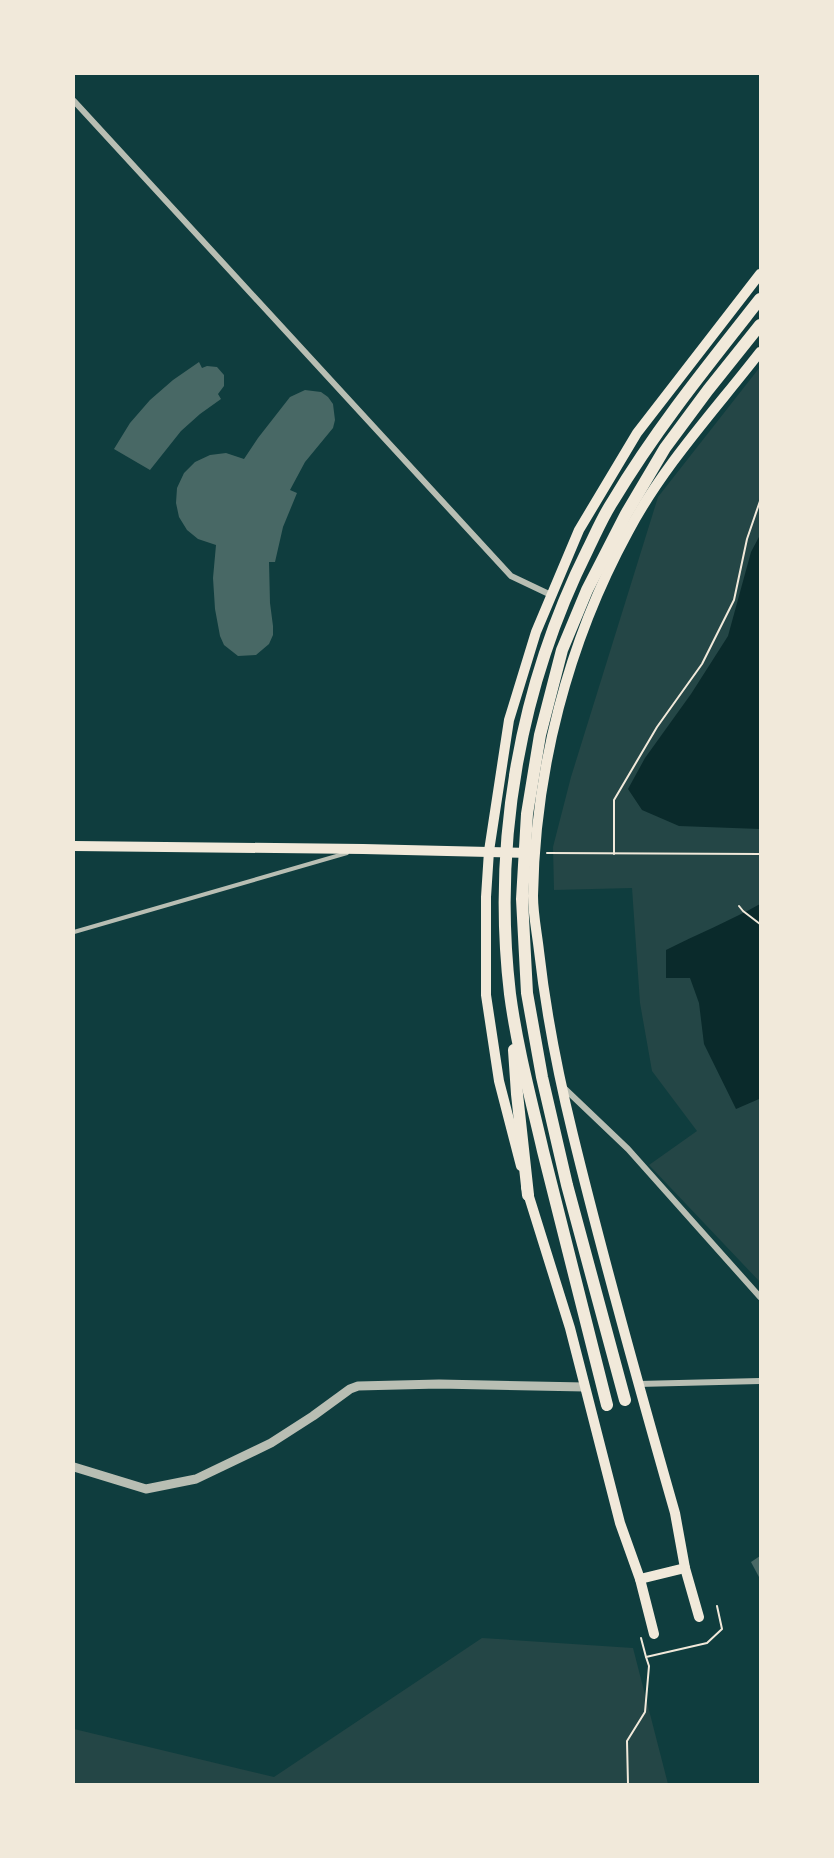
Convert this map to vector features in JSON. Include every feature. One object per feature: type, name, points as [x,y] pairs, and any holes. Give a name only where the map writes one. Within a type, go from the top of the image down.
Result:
[{"type":"highway","points":[[528,1195],[517,1094],[505,898],[508,817],[522,733],[547,644],[571,583],[611,504],[657,432],[760,299]]},
{"type":"highway","points":[[625,1400],[567,1185],[542,1077],[526,993],[522,899],[527,814],[540,735],[562,650],[587,590],[621,523],[665,448],[760,325]]},
{"type":"highway","points":[[510,994],[526,1080],[607,1405]]},
{"type":"main road","points":[[654,1634],[640,1580],[620,1523],[570,1328],[528,1195],[499,1081],[486,995],[486,897],[489,851],[509,720],[536,632],[579,530],[637,433],[760,274]]},
{"type":"main road","points":[[699,1617],[685,1568],[675,1513],[638,1384],[561,1085],[545,1004],[533,899],[535,853],[540,808],[553,737],[573,656],[598,596],[628,532],[657,483],[760,352]]},
{"type":"main road","points":[[74,846],[535,853]]},
{"type":"main road","points":[[640,1580],[685,1568]]},
{"type":"street","points":[[74,101],[511,576],[551,596]]},
{"type":"street","points":[[561,1085],[628,1149],[760,1298]]},
{"type":"street","points":[[638,1384],[760,1381]]},
{"type":"street","points":[[74,1467],[146,1490],[196,1479],[272,1443],[350,1389],[358,1386],[439,1384],[585,1388]]},
{"type":"lane","points":[[74,932],[363,849]]},
{"type":"path","points":[[615,854],[614,800],[657,727],[702,664],[734,600],[747,539],[760,501]]},
{"type":"path","points":[[535,853],[760,854]]},
{"type":"path","points":[[739,906],[742,911],[760,924]]},
{"type":"path","points":[[646,1657],[707,1643],[722,1629],[717,1606]]},
{"type":"path","points":[[628,1785],[627,1741],[645,1712],[649,1666],[640,1635]]},
{"type":"shaded area","points":[[760,367],[760,1282],[649,1165],[697,1131],[652,1071],[640,1003],[632,888],[554,890],[553,847],[571,777],[658,497]]},
{"type":"shaded area","points":[[760,535],[760,829],[679,826],[642,810],[628,789],[645,758],[691,694],[728,636],[751,552]]},
{"type":"shaded area","points":[[760,904],[760,1102],[759,1099],[736,1109],[704,1044],[699,1003],[690,978],[666,978],[666,950]]},
{"type":"shaded area","points":[[482,1638],[633,1648],[668,1784],[74,1784],[74,1729],[274,1777]]},
{"type":"building","points":[[199,362],[202,368],[217,367],[224,375],[224,386],[218,394],[221,399],[181,431],[150,470],[114,449],[130,423],[150,400]]},
{"type":"building","points":[[305,390],[321,392],[328,397],[333,404],[335,420],[333,428],[305,462],[290,490],[297,493],[283,527],[275,562],[269,562],[273,635],[269,644],[256,655],[238,656],[224,645],[220,636],[213,578],[216,545],[198,539],[187,530],[179,517],[176,503],[177,488],[184,473],[195,462],[210,455],[226,453],[244,459],[290,397]]},
{"type":"building","points":[[760,1556],[760,1579],[751,1562]]}]
